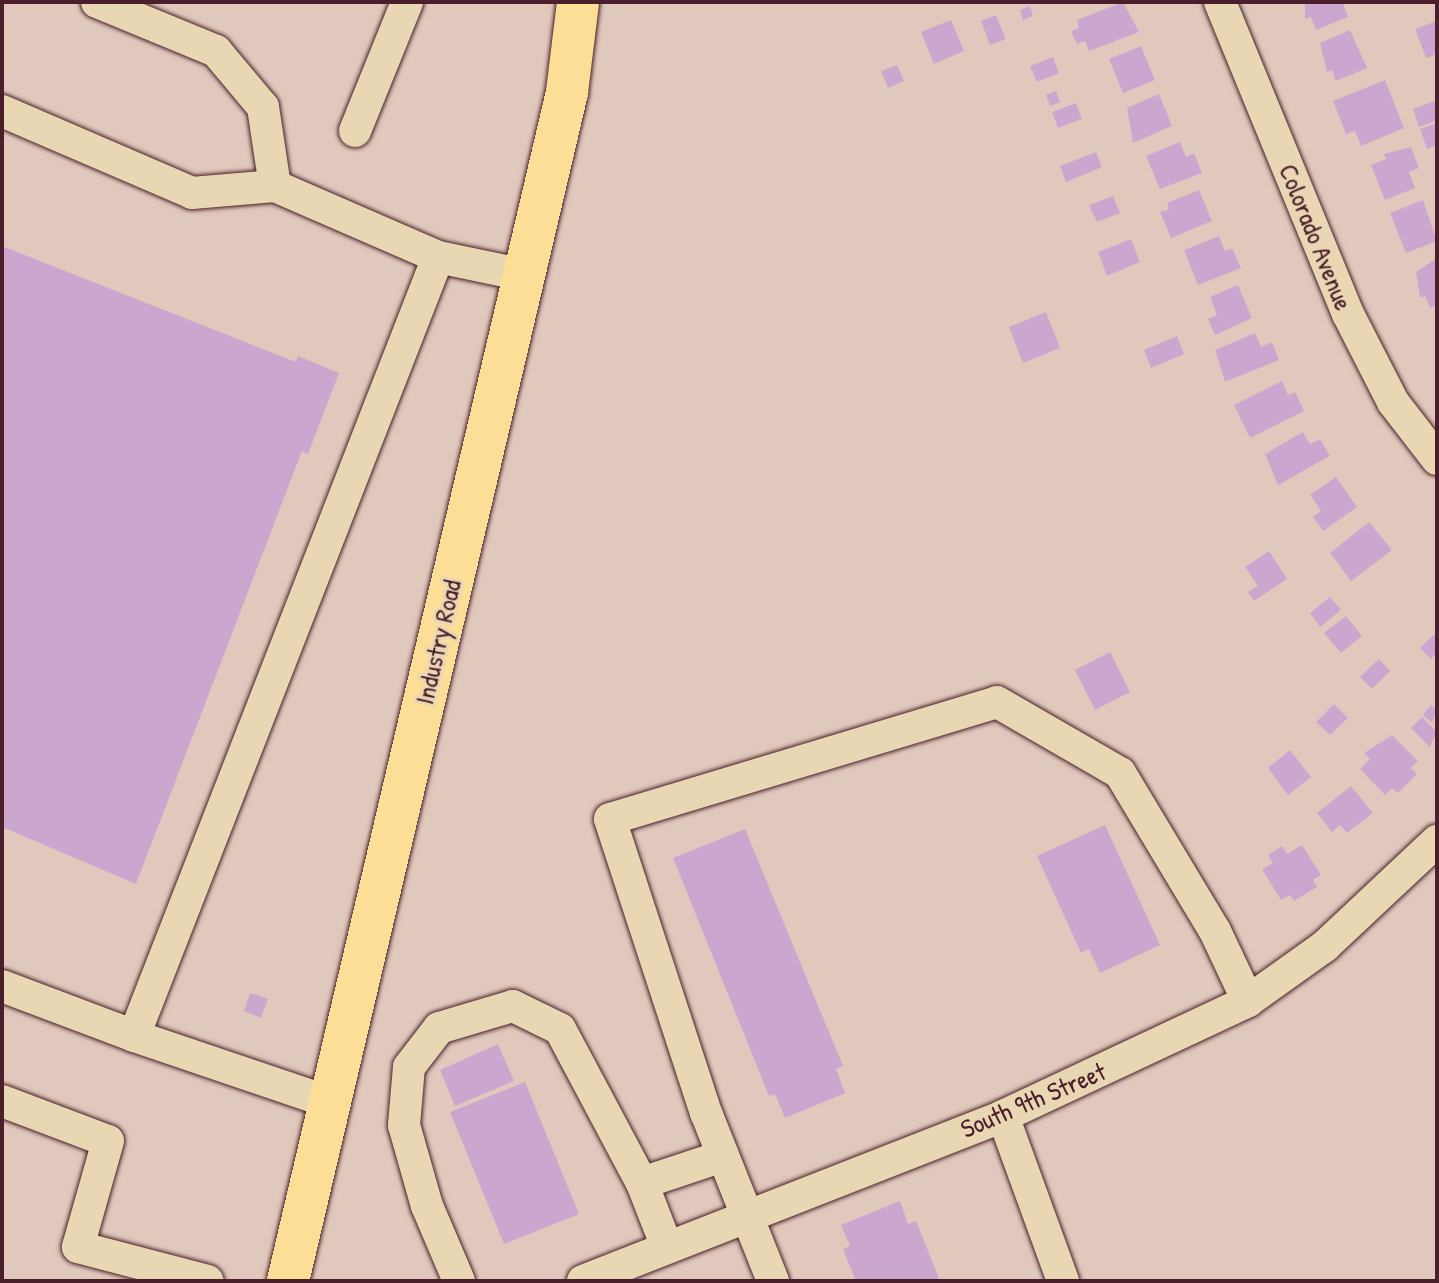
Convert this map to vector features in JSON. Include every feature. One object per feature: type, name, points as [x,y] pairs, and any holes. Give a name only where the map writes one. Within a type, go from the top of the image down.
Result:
[{"type":"main road","name":"Industry Road","points":[[288,1281],[567,92],[578,2]]},
{"type":"street","points":[[97,2],[216,51],[263,107],[275,186]]},
{"type":"street","points":[[355,131],[407,2]]},
{"type":"street","name":"Colorado Avenue","points":[[1220,2],[1348,314],[1393,402],[1437,459]]},
{"type":"street","points":[[2,111],[192,193],[275,186],[438,257],[524,275]]},
{"type":"street","points":[[134,1036],[438,257]]},
{"type":"street","points":[[773,1281],[723,1156],[610,819],[997,702],[1120,773],[1215,931],[1248,1001]]},
{"type":"street","name":"South 9th Street","points":[[583,1281],[1003,1116],[1248,1001],[1325,946],[1437,841]]},
{"type":"street","points":[[2,986],[134,1036],[329,1102]]},
{"type":"street","points":[[459,1281],[427,1206],[404,1125],[409,1067],[439,1028],[513,1006],[560,1029],[642,1183],[667,1247]]},
{"type":"street","points":[[2,1101],[108,1141],[78,1247],[158,1275],[208,1281]]},
{"type":"street","points":[[1003,1116],[1063,1281]]},
{"type":"street","points":[[642,1183],[723,1156]]},
{"type":"building","points":[[1123,2],[1139,32],[1089,51],[1085,41],[1077,44],[1071,31],[1079,28],[1077,20]]},
{"type":"building","points":[[1305,2],[1342,2],[1348,17],[1316,30],[1311,17],[1305,19]]},
{"type":"building","points":[[1030,6],[1033,16],[1023,20],[1020,10]]},
{"type":"building","points":[[996,15],[1006,39],[990,45],[981,21]]},
{"type":"building","points":[[951,20],[964,51],[934,64],[921,32]]},
{"type":"building","points":[[1437,21],[1437,54],[1426,58],[1415,29]]},
{"type":"building","points":[[1350,30],[1367,68],[1336,81],[1332,70],[1327,72],[1320,43]]},
{"type":"building","points":[[1141,46],[1155,80],[1123,93],[1109,59]]},
{"type":"building","points":[[1053,57],[1059,73],[1037,82],[1030,66]]},
{"type":"building","points":[[897,65],[904,81],[888,88],[881,71]]},
{"type":"building","points":[[1385,80],[1404,128],[1361,146],[1355,131],[1346,134],[1333,101]]},
{"type":"building","points":[[1056,91],[1060,102],[1050,106],[1046,95]]},
{"type":"building","points":[[1159,94],[1172,126],[1133,143],[1127,108]]},
{"type":"building","points":[[1437,100],[1437,120],[1419,127],[1413,109]]},
{"type":"building","points":[[1076,103],[1082,119],[1058,128],[1052,112]]},
{"type":"building","points":[[1437,123],[1437,145],[1427,149],[1420,129]]},
{"type":"building","points":[[1180,142],[1186,157],[1194,153],[1202,173],[1160,189],[1146,156]]},
{"type":"building","points":[[1411,147],[1419,168],[1409,172],[1415,188],[1385,200],[1371,165],[1386,159],[1384,154]]},
{"type":"building","points":[[1096,152],[1102,167],[1066,182],[1060,166]]},
{"type":"building","points":[[1199,190],[1212,221],[1171,238],[1160,212],[1169,209],[1167,203]]},
{"type":"building","points":[[1113,196],[1120,213],[1097,222],[1089,205]]},
{"type":"building","points":[[1423,200],[1437,241],[1406,253],[1390,213]]},
{"type":"building","points":[[1219,236],[1225,251],[1232,248],[1241,268],[1198,285],[1184,250]]},
{"type":"building","points":[[1131,239],[1140,262],[1107,276],[1098,252]]},
{"type":"building","points":[[2,246],[296,362],[298,356],[339,373],[308,454],[302,451],[136,884],[2,827]]},
{"type":"building","points":[[1437,258],[1437,305],[1430,308],[1425,296],[1420,298],[1416,272]]},
{"type":"building","points":[[1238,285],[1252,318],[1215,335],[1208,319],[1217,315],[1210,297]]},
{"type":"building","points":[[1046,312],[1060,348],[1023,363],[1009,327]]},
{"type":"building","points":[[1255,333],[1261,347],[1272,342],[1279,360],[1225,382],[1215,350]]},
{"type":"building","points":[[1177,336],[1184,354],[1151,368],[1144,350]]},
{"type":"building","points":[[1282,381],[1288,395],[1295,392],[1304,411],[1250,438],[1234,405]]},
{"type":"building","points":[[1303,432],[1310,444],[1320,439],[1330,456],[1278,485],[1265,454]]},
{"type":"building","points":[[1336,477],[1357,507],[1323,531],[1313,517],[1321,511],[1310,495]]},
{"type":"building","points":[[1369,522],[1392,550],[1351,581],[1330,553]]},
{"type":"building","points":[[1269,551],[1287,579],[1254,601],[1248,592],[1258,586],[1245,567]]},
{"type":"building","points":[[1330,597],[1341,610],[1320,627],[1310,613]]},
{"type":"building","points":[[1346,616],[1362,636],[1341,653],[1324,633]]},
{"type":"building","points":[[1437,632],[1437,652],[1431,659],[1420,648]]},
{"type":"building","points":[[1110,652],[1130,692],[1095,710],[1075,670]]},
{"type":"building","points":[[1379,659],[1390,671],[1372,689],[1360,677]]},
{"type":"building","points":[[1334,704],[1348,718],[1330,735],[1316,722]]},
{"type":"building","points":[[1431,705],[1437,710],[1432,723],[1423,715]]},
{"type":"building","points":[[1422,717],[1437,732],[1430,747],[1411,728]]},
{"type":"building","points":[[1392,735],[1418,761],[1411,768],[1417,774],[1398,793],[1392,788],[1385,795],[1360,769],[1370,759],[1364,753]]},
{"type":"building","points":[[1290,750],[1311,777],[1288,795],[1268,768]]},
{"type":"building","points":[[1351,786],[1373,813],[1347,833],[1340,825],[1332,832],[1317,813]]},
{"type":"building","points":[[1105,825],[1160,945],[1100,973],[1089,949],[1081,953],[1037,856]]},
{"type":"building","points":[[745,829],[843,1066],[836,1069],[845,1093],[785,1118],[775,1094],[769,1096],[673,858]]},
{"type":"building","points":[[1302,845],[1321,875],[1313,880],[1317,887],[1294,901],[1290,895],[1281,900],[1262,869],[1273,863],[1268,855],[1282,846],[1287,854]]},
{"type":"building","points":[[250,993],[268,999],[261,1018],[244,1011]]},
{"type":"building","points":[[498,1044],[514,1081],[455,1106],[440,1070]]},
{"type":"building","points":[[525,1082],[579,1214],[504,1244],[450,1112]]},
{"type":"building","points":[[900,1201],[908,1224],[916,1221],[940,1281],[856,1281],[843,1249],[850,1246],[841,1225]]}]
